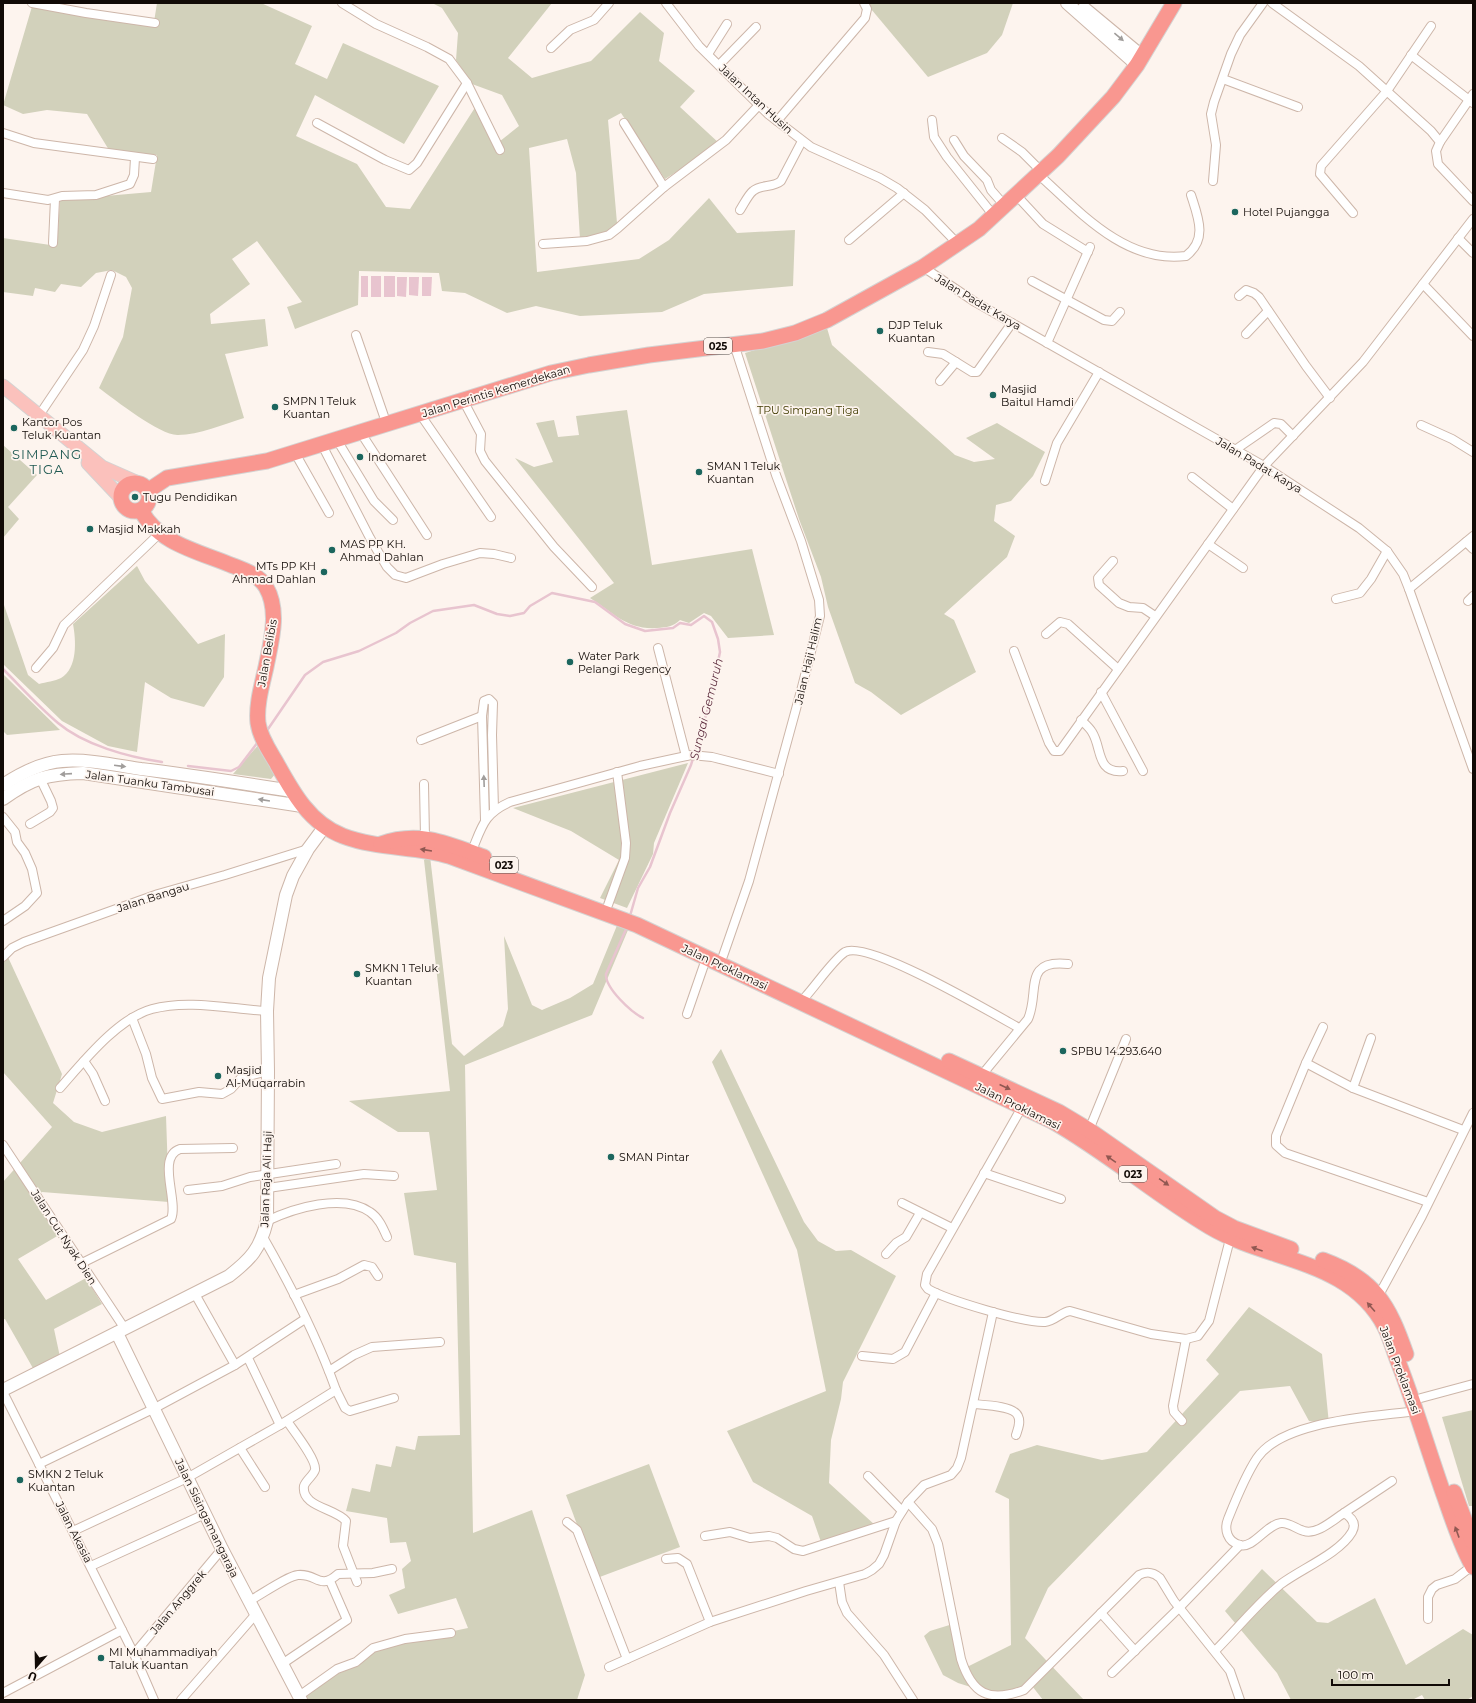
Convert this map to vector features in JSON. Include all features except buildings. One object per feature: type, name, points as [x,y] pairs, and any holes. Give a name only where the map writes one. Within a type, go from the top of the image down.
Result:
[{"type":"highway","name":"Jalan Perintis Kemerdekaan","points":[[149,490],[167,478],[244,466],[295,453],[538,377],[589,364],[762,341],[795,333],[828,320],[923,267],[958,244],[1000,211],[1058,156],[1108,102],[1140,61],[1174,3]]},
{"type":"highway","points":[[136,482],[143,484],[149,490],[150,495],[148,504],[141,510],[137,511],[128,509],[124,506],[121,498],[121,493],[127,485],[136,482]]},
{"type":"highway","name":"Jalan Belibis","points":[[141,510],[147,521],[160,533],[180,544],[243,569],[260,579],[266,587],[272,599],[274,616],[271,640],[259,700],[258,715],[262,736],[292,791]]},
{"type":"highway","name":"Jalan Proklamasi","points":[[292,791],[302,806],[325,826],[342,836],[358,841],[381,844],[396,848],[451,850],[472,853],[638,921],[670,936],[723,956],[949,1066],[1079,1137],[1184,1202],[1234,1228],[1347,1270],[1379,1295],[1395,1324],[1462,1546],[1472,1567]]},
{"type":"highway","name":"Jalan Proklamasi","points":[[381,844],[397,838],[425,838],[451,850],[607,909]]},
{"type":"highway","name":"Jalan Proklamasi","points":[[670,936],[706,958],[949,1066],[981,1076],[1059,1112],[1089,1130],[1230,1239],[1331,1274],[1347,1284],[1364,1298],[1376,1313],[1385,1328],[1418,1404]]},
{"type":"highway","name":"Jalan Proklamasi","points":[[1438,1465],[1473,1542]]},
{"type":"main road","points":[[3,386],[40,414],[102,467],[136,482]]},
{"type":"main road","points":[[78,448],[84,459],[121,498]]},
{"type":"street","points":[[32,3],[86,14],[155,23]]},
{"type":"street","points":[[342,3],[376,24],[443,55],[454,64],[467,83],[500,150]]},
{"type":"street","points":[[550,48],[570,30],[594,20],[609,3]]},
{"type":"street","name":"Jalan Intan Husin","points":[[666,3],[686,31],[759,105],[777,121],[802,141],[824,154],[880,178],[904,193],[925,210],[958,244]]},
{"type":"street","points":[[777,121],[865,18],[867,9],[864,3]]},
{"type":"street","points":[[1067,3],[1140,61]]},
{"type":"street","points":[[1078,3],[1140,61]]},
{"type":"street","points":[[1213,181],[1216,145],[1211,114],[1231,54],[1240,35],[1264,3]]},
{"type":"street","points":[[1272,3],[1359,66],[1431,131],[1440,142]]},
{"type":"street","points":[[708,54],[727,24]]},
{"type":"street","points":[[1353,213],[1320,174],[1319,171],[1322,163],[1387,91],[1432,26]]},
{"type":"street","points":[[719,65],[756,27]]},
{"type":"street","points":[[1411,55],[1472,99],[1440,142],[1436,151],[1438,164],[1473,201]]},
{"type":"street","points":[[1223,79],[1298,107]]},
{"type":"street","points":[[317,123],[385,160],[408,170],[417,163],[467,83]]},
{"type":"street","points":[[544,244],[588,241],[609,235],[664,187],[726,140],[759,105]]},
{"type":"street","points":[[932,120],[934,137],[947,157],[1000,211]]},
{"type":"street","points":[[624,123],[664,187]]},
{"type":"street","points":[[3,133],[34,143],[135,158],[153,159]]},
{"type":"street","points":[[1002,138],[1022,152],[1040,172],[1095,224],[1124,246],[1155,254],[1186,256],[1195,246],[1201,228],[1191,195]]},
{"type":"street","points":[[954,140],[964,156],[987,180],[1000,211]]},
{"type":"street","points":[[740,210],[752,191],[776,184],[781,181],[802,141]]},
{"type":"street","points":[[3,193],[48,200],[62,196],[96,195],[127,186],[133,179],[135,158]]},
{"type":"street","points":[[849,240],[904,193]]},
{"type":"street","points":[[1016,195],[1043,224],[1089,249],[1047,343]]},
{"type":"street","points":[[53,243],[55,199]]},
{"type":"street","points":[[1014,652],[1052,750],[1056,752],[1060,751],[1155,616],[1264,466],[1363,362],[1473,219]]},
{"type":"street","points":[[1458,238],[1473,253]]},
{"type":"street","name":"Jalan Padat Karya","points":[[923,267],[951,287],[1012,323],[1264,466],[1359,528],[1387,551],[1403,574],[1472,763]]},
{"type":"street","points":[[40,414],[83,350],[94,326],[111,275]]},
{"type":"street","points":[[1032,281],[1104,320],[1112,321],[1120,312]]},
{"type":"street","points":[[1423,284],[1473,336]]},
{"type":"street","points":[[1240,296],[1246,290],[1254,292],[1330,398]]},
{"type":"street","points":[[1246,334],[1268,311]]},
{"type":"street","points":[[928,352],[943,354],[972,372],[979,371],[995,345],[1012,323]]},
{"type":"street","points":[[356,335],[387,425]]},
{"type":"street","name":"Jalan Haji Halim","points":[[723,956],[750,881],[820,616],[819,600],[801,541],[776,475],[734,344]]},
{"type":"street","points":[[940,381],[956,362]]},
{"type":"street","points":[[1045,481],[1057,443],[1099,372]]},
{"type":"street","points":[[463,400],[482,434],[480,451],[485,461],[554,547],[592,587]]},
{"type":"street","points":[[420,414],[491,518]]},
{"type":"street","points":[[1235,450],[1274,423],[1281,424],[1293,436]]},
{"type":"street","points":[[1421,425],[1452,439],[1473,452]]},
{"type":"street","points":[[361,433],[427,535]]},
{"type":"street","points":[[337,440],[374,501],[393,520]]},
{"type":"street","points":[[322,445],[370,538],[387,568],[395,575],[406,578],[443,564],[480,553],[494,554],[511,558]]},
{"type":"street","points":[[295,453],[329,513]]},
{"type":"street","points":[[1192,477],[1233,509]]},
{"type":"street","points":[[36,668],[53,648],[64,625],[160,533]]},
{"type":"street","points":[[1409,589],[1473,536]]},
{"type":"street","points":[[1466,542],[1473,549]]},
{"type":"street","points":[[1208,544],[1243,568]]},
{"type":"street","points":[[1336,599],[1360,593],[1370,580],[1387,551]]},
{"type":"street","points":[[1113,561],[1098,578],[1099,585],[1119,603],[1129,607],[1144,608],[1155,616]]},
{"type":"street","points":[[1046,634],[1058,623],[1062,622],[1068,624],[1118,669]]},
{"type":"street","points":[[658,648],[688,756]]},
{"type":"street","points":[[1101,692],[1143,771]]},
{"type":"street","points":[[485,820],[482,716],[484,701],[490,700],[494,703],[492,735],[494,809]]},
{"type":"street","points":[[421,740],[482,716]]},
{"type":"street","points":[[1081,720],[1092,732],[1105,766],[1110,770],[1123,771]]},
{"type":"street","points":[[472,853],[485,820],[494,809],[510,802],[617,772],[688,756],[700,756],[779,774]]},
{"type":"street","name":"Jalan Tuanku Tambusai","points":[[3,785],[26,770],[44,764],[61,761],[86,762],[189,775],[292,791]]},
{"type":"street","points":[[607,909],[624,858],[626,843],[617,772]]},
{"type":"street","name":"Jalan Tuanku Tambusai","points":[[3,799],[24,784],[40,778],[60,774],[83,773],[302,806]]},
{"type":"street","points":[[30,824],[50,812],[53,808],[40,778]]},
{"type":"street","points":[[424,784],[425,838]]},
{"type":"street","points":[[3,817],[15,832],[17,842],[25,853],[32,869],[37,893],[30,902],[3,921]]},
{"type":"street","name":"Jalan Raja Ali Haji","points":[[3,1391],[229,1276],[248,1261],[263,1237],[267,1222],[268,1188],[267,1011],[269,978],[286,895],[293,876],[308,849],[325,826]]},
{"type":"street","name":"Jalan Bangau","points":[[3,957],[12,948],[24,942],[158,894],[308,849]]},
{"type":"street","points":[[806,996],[846,952],[855,950],[868,952],[934,981],[1019,1028]]},
{"type":"street","points":[[687,1014],[706,958]]},
{"type":"street","points":[[981,1076],[1030,1015],[1035,983],[1039,972],[1044,965],[1050,963],[1068,964]]},
{"type":"street","points":[[60,1088],[93,1050],[132,1018],[151,1009],[195,1005],[267,1011]]},
{"type":"street","points":[[132,1018],[146,1054],[152,1078],[162,1099],[198,1092],[222,1094],[231,1089],[241,1078],[268,1071]]},
{"type":"street","points":[[1323,1027],[1306,1063],[1276,1136],[1276,1145],[1279,1149],[1309,1162],[1428,1202]]},
{"type":"street","points":[[1354,1088],[1371,1038]]},
{"type":"street","points":[[1089,1130],[1126,1039]]},
{"type":"street","points":[[84,1061],[94,1074],[105,1101]]},
{"type":"street","points":[[1306,1063],[1354,1088],[1463,1130]]},
{"type":"street","points":[[1022,1107],[924,1279],[925,1285],[928,1289],[993,1312],[1043,1322],[1050,1321],[1070,1311],[1151,1334],[1186,1339],[1198,1336],[1209,1321],[1230,1239]]},
{"type":"street","points":[[1379,1295],[1473,1113]]},
{"type":"street","name":"Jalan Cut Nyak Dien","points":[[3,1145],[82,1264],[121,1331]]},
{"type":"street","points":[[82,1264],[171,1219],[174,1209],[170,1164],[172,1154],[176,1150],[233,1148]]},
{"type":"street","points":[[188,1190],[222,1186],[240,1179],[336,1164]]},
{"type":"street","points":[[984,1173],[1061,1199]]},
{"type":"street","points":[[268,1188],[364,1174],[394,1176]]},
{"type":"street","points":[[902,1203],[920,1214],[952,1228]]},
{"type":"street","points":[[267,1222],[296,1208],[334,1204],[353,1204],[371,1212],[377,1218],[387,1237]]},
{"type":"street","points":[[886,1254],[896,1243],[906,1237],[920,1214]]},
{"type":"street","points":[[263,1237],[294,1295],[345,1408],[350,1411],[394,1398]]},
{"type":"street","points":[[294,1295],[338,1279],[364,1265],[372,1267],[378,1276]]},
{"type":"street","points":[[862,1356],[893,1358],[905,1352],[936,1293]]},
{"type":"street","points":[[195,1294],[235,1365]]},
{"type":"street","points":[[610,1667],[710,1622],[864,1574],[879,1564],[896,1521],[908,1502],[924,1485],[951,1475],[957,1468],[962,1458],[993,1312]]},
{"type":"street","points":[[39,1464],[153,1408],[248,1358],[305,1319]]},
{"type":"street","name":"Jalan Sisingamangaraja","points":[[121,1331],[153,1408],[187,1478],[222,1549],[300,1698]]},
{"type":"street","points":[[1182,1421],[1174,1412],[1173,1406],[1186,1339]]},
{"type":"street","points":[[329,1371],[354,1355],[372,1347],[440,1342]]},
{"type":"street","points":[[248,1358],[283,1423],[306,1449],[315,1468],[314,1472],[304,1486],[305,1494],[311,1502],[338,1515],[346,1521],[343,1546],[357,1582]]},
{"type":"street","points":[[1392,1481],[1315,1531],[1309,1532],[1286,1523],[1279,1523],[1259,1536],[1250,1544],[1240,1545],[1229,1539],[1227,1533],[1227,1521],[1257,1458],[1266,1449],[1286,1436],[1310,1426],[1418,1404],[1473,1384]]},
{"type":"street","points":[[73,1531],[187,1478],[283,1423],[336,1390]]},
{"type":"street","name":"Jalan Akasia","points":[[3,1391],[134,1654],[154,1700]]},
{"type":"street","points":[[973,1404],[999,1407],[1014,1412],[1019,1418],[1016,1435]]},
{"type":"street","points":[[240,1448],[265,1487]]},
{"type":"street","points":[[868,1476],[902,1511]]},
{"type":"street","points":[[908,1502],[932,1530],[938,1544],[963,1665],[967,1677],[981,1694],[999,1699],[1010,1697],[1024,1690],[1139,1575],[1148,1572],[1156,1574],[1160,1578],[1179,1608],[1230,1671],[1240,1700]]},
{"type":"street","points":[[1215,1651],[1282,1584],[1328,1554],[1352,1532],[1354,1521],[1351,1517],[1344,1513]]},
{"type":"street","points":[[90,1566],[205,1514]]},
{"type":"street","points":[[705,1536],[730,1532],[750,1538],[769,1536],[777,1538],[794,1549],[803,1551],[896,1521]]},
{"type":"street","points":[[567,1522],[577,1530],[627,1659]]},
{"type":"street","points":[[1112,1673],[1179,1608],[1240,1545]]},
{"type":"street","name":"Jalan Anggrek","points":[[134,1654],[222,1549]]},
{"type":"street","points":[[666,1559],[678,1558],[687,1564],[710,1622]]},
{"type":"street","points":[[1428,1619],[1428,1597],[1432,1589],[1437,1585],[1455,1579],[1472,1567]]},
{"type":"street","points":[[249,1601],[296,1576],[305,1576],[324,1582],[330,1581],[338,1574],[353,1572],[373,1573],[392,1569]]},
{"type":"street","points":[[282,1664],[347,1620],[330,1581]]},
{"type":"street","points":[[839,1582],[842,1602],[847,1613],[884,1655],[913,1700]]},
{"type":"street","points":[[181,1700],[256,1614]]},
{"type":"street","points":[[1101,1614],[1135,1651]]},
{"type":"street","points":[[3,1693],[122,1630]]},
{"type":"street","points":[[300,1698],[338,1669],[356,1662],[373,1648],[405,1639],[451,1633]]},
{"type":"green space","points":[[33,3],[154,22],[157,3],[261,3],[312,26],[295,64],[327,79],[343,43],[439,86],[404,144],[315,95],[296,136],[357,164],[386,207],[410,209],[476,106],[495,145],[519,126],[502,95],[472,84],[456,60],[458,33],[442,8],[432,3],[552,3],[508,58],[532,78],[591,61],[640,12],[664,33],[659,61],[695,91],[680,107],[720,144],[665,179],[621,113],[608,120],[617,223],[606,233],[580,239],[576,173],[567,139],[529,148],[537,272],[639,259],[669,240],[709,198],[737,233],[795,230],[793,286],[704,294],[662,312],[580,316],[536,306],[507,313],[465,293],[442,291],[439,273],[359,271],[358,305],[295,329],[287,307],[302,302],[257,241],[232,259],[250,284],[210,314],[211,324],[265,319],[268,346],[225,354],[244,418],[211,429],[186,435],[170,434],[150,424],[99,388],[123,337],[132,288],[126,277],[112,270],[96,273],[81,287],[61,284],[55,292],[35,288],[33,296],[3,292],[3,238],[57,246],[60,200],[151,192],[157,155],[109,150],[87,114],[47,110],[23,114],[3,105]]},
{"type":"green space","points":[[866,3],[1013,3],[1002,35],[987,53],[928,77]]},
{"type":"green space","name":"TPU Simpang Tiga","points":[[827,328],[832,345],[955,455],[974,462],[995,459],[966,438],[997,423],[1045,452],[1033,476],[1011,501],[996,505],[994,521],[1015,536],[1007,557],[944,614],[954,620],[976,672],[901,715],[871,692],[855,683],[828,607],[821,577],[799,519],[745,353]]},
{"type":"green space","points":[[627,410],[652,565],[752,549],[774,635],[728,638],[711,616],[704,613],[689,623],[680,620],[667,627],[646,628],[621,619],[590,598],[614,583],[515,458],[534,467],[553,462],[536,423],[554,420],[558,437],[579,435],[576,416]]},
{"type":"green space","points":[[3,445],[37,475],[8,507],[19,519],[3,538]]},
{"type":"green space","points":[[137,566],[145,581],[198,644],[225,634],[224,677],[204,707],[171,698],[145,682],[137,752],[108,746],[62,721],[3,664],[3,602],[28,675],[39,684],[53,681],[61,678],[67,673],[73,661],[75,638],[73,624]]},
{"type":"green space","points":[[3,674],[60,730],[7,735],[3,731]]},
{"type":"green space","points":[[260,743],[276,773],[271,779],[233,774]]},
{"type":"green space","points":[[688,763],[654,843],[653,854],[627,908],[600,898],[619,860],[571,831],[513,808]]},
{"type":"green space","points":[[430,856],[452,1044],[464,1056],[503,1026],[508,1009],[504,936],[532,1005],[542,1010],[570,998],[593,984],[618,923],[628,930],[592,1015],[465,1065],[473,1533],[532,1510],[585,1675],[577,1700],[307,1700],[303,1692],[355,1662],[372,1648],[468,1628],[456,1598],[398,1614],[389,1595],[405,1588],[402,1569],[411,1561],[406,1542],[390,1543],[387,1518],[346,1511],[352,1488],[370,1492],[376,1464],[391,1467],[396,1446],[415,1450],[418,1436],[460,1435],[456,1263],[414,1255],[404,1193],[437,1190],[429,1132],[398,1132],[349,1101],[450,1091],[424,860]]},
{"type":"green space","points":[[7,955],[62,1074],[53,1103],[74,1122],[102,1132],[166,1116],[169,1202],[42,1192],[35,1197],[59,1235],[18,1259],[46,1300],[86,1278],[102,1304],[54,1329],[60,1357],[34,1370],[5,1319],[3,1319],[3,1182],[52,1127],[3,1072],[3,960]]},
{"type":"green space","points":[[721,1049],[804,1222],[818,1241],[836,1251],[851,1250],[896,1276],[843,1382],[841,1399],[831,1440],[829,1483],[876,1526],[821,1542],[812,1516],[753,1482],[727,1431],[826,1391],[797,1250],[712,1062]]},
{"type":"green space","points":[[1249,1307],[1322,1354],[1329,1424],[1309,1421],[1290,1386],[1240,1391],[1048,1588],[1025,1638],[1084,1700],[1043,1700],[1029,1682],[1010,1695],[996,1695],[958,1683],[943,1675],[924,1636],[930,1631],[956,1623],[967,1667],[1011,1645],[1009,1499],[995,1492],[1010,1454],[1037,1445],[1102,1460],[1147,1452],[1219,1374],[1206,1360]]},
{"type":"green space","points":[[1473,1410],[1473,1506],[1469,1506],[1442,1417]]},
{"type":"green space","points":[[649,1464],[680,1547],[597,1578],[566,1495]]},
{"type":"green space","points":[[1262,1569],[1317,1622],[1328,1623],[1375,1598],[1406,1665],[1463,1629],[1473,1635],[1473,1696],[1467,1700],[1425,1700],[1422,1695],[1412,1700],[1291,1700],[1277,1673],[1225,1611]]},
{"type":"shaded area","points":[[361,276],[368,276],[368,297],[361,297]]},
{"type":"shaded area","points":[[371,276],[381,276],[381,297],[371,297]]},
{"type":"shaded area","points":[[384,276],[395,276],[395,297],[384,297]]},
{"type":"shaded area","points":[[397,277],[407,277],[406,297],[397,296]]},
{"type":"shaded area","points":[[409,277],[419,277],[418,296],[409,295]]},
{"type":"shaded area","points":[[422,277],[432,277],[431,296],[422,296]]},
{"type":"waterway","name":"Sungai Gemuruh","points":[[266,732],[305,675],[323,662],[359,651],[396,633],[410,623],[433,611],[474,605],[497,614],[510,616],[524,613],[530,606],[552,593],[595,602],[625,624],[645,631],[673,628],[680,623],[691,625],[704,616],[712,622],[718,639],[720,652],[709,705],[691,765],[670,813],[650,867],[638,888],[630,916]]},
{"type":"waterway","name":"Sungai Gemuruh","points":[[3,669],[58,723],[80,738],[107,749],[135,757],[162,762]]},
{"type":"waterway","name":"Sungai Gemuruh","points":[[188,766],[231,771],[239,767],[258,742]]},
{"type":"waterway","name":"Sungai Gemuruh","points":[[627,927],[606,974],[607,980],[620,999],[632,1011],[643,1018]]},
{"type":"place","name":"Hotel Pujangga","points":[[1235,212]]},
{"type":"place","name":"DJP Teluk Kuantan","points":[[880,331]]},
{"type":"place","name":"Masjid Baitul Hamdi","points":[[993,395]]},
{"type":"place","name":"SMPN 1 Teluk Kuantan","points":[[275,407]]},
{"type":"place","name":"Kantor Pos Teluk Kuantan","points":[[14,428]]},
{"type":"place","name":"Indomaret","points":[[360,457]]},
{"type":"place","name":"SMAN 1 Teluk Kuantan","points":[[699,472]]},
{"type":"place","name":"Tugu Pendidikan","points":[[135,497]]},
{"type":"place","name":"Masjid Makkah","points":[[90,529]]},
{"type":"place","name":"MAS PP KH. Ahmad Dahlan","points":[[332,550]]},
{"type":"place","name":"MTs PP KH Ahmad Dahlan","points":[[324,572]]},
{"type":"place","name":"Water Park Pelangi Regency","points":[[570,662]]},
{"type":"place","name":"SMKN 1 Teluk Kuantan","points":[[357,974]]},
{"type":"place","name":"SPBU 14.293.640","points":[[1063,1051]]},
{"type":"place","name":"Masjid Al-Muqarrabin","points":[[218,1076]]},
{"type":"place","name":"SMAN Pintar","points":[[611,1157]]},
{"type":"place","name":"SMKN 2 Teluk Kuantan","points":[[20,1480]]},
{"type":"place","name":"MI Muhammadiyah Taluk Kuantan","points":[[101,1658]]},
{"type":"district","name":"SIMPANG TIGA","points":[[47,462]]}]
